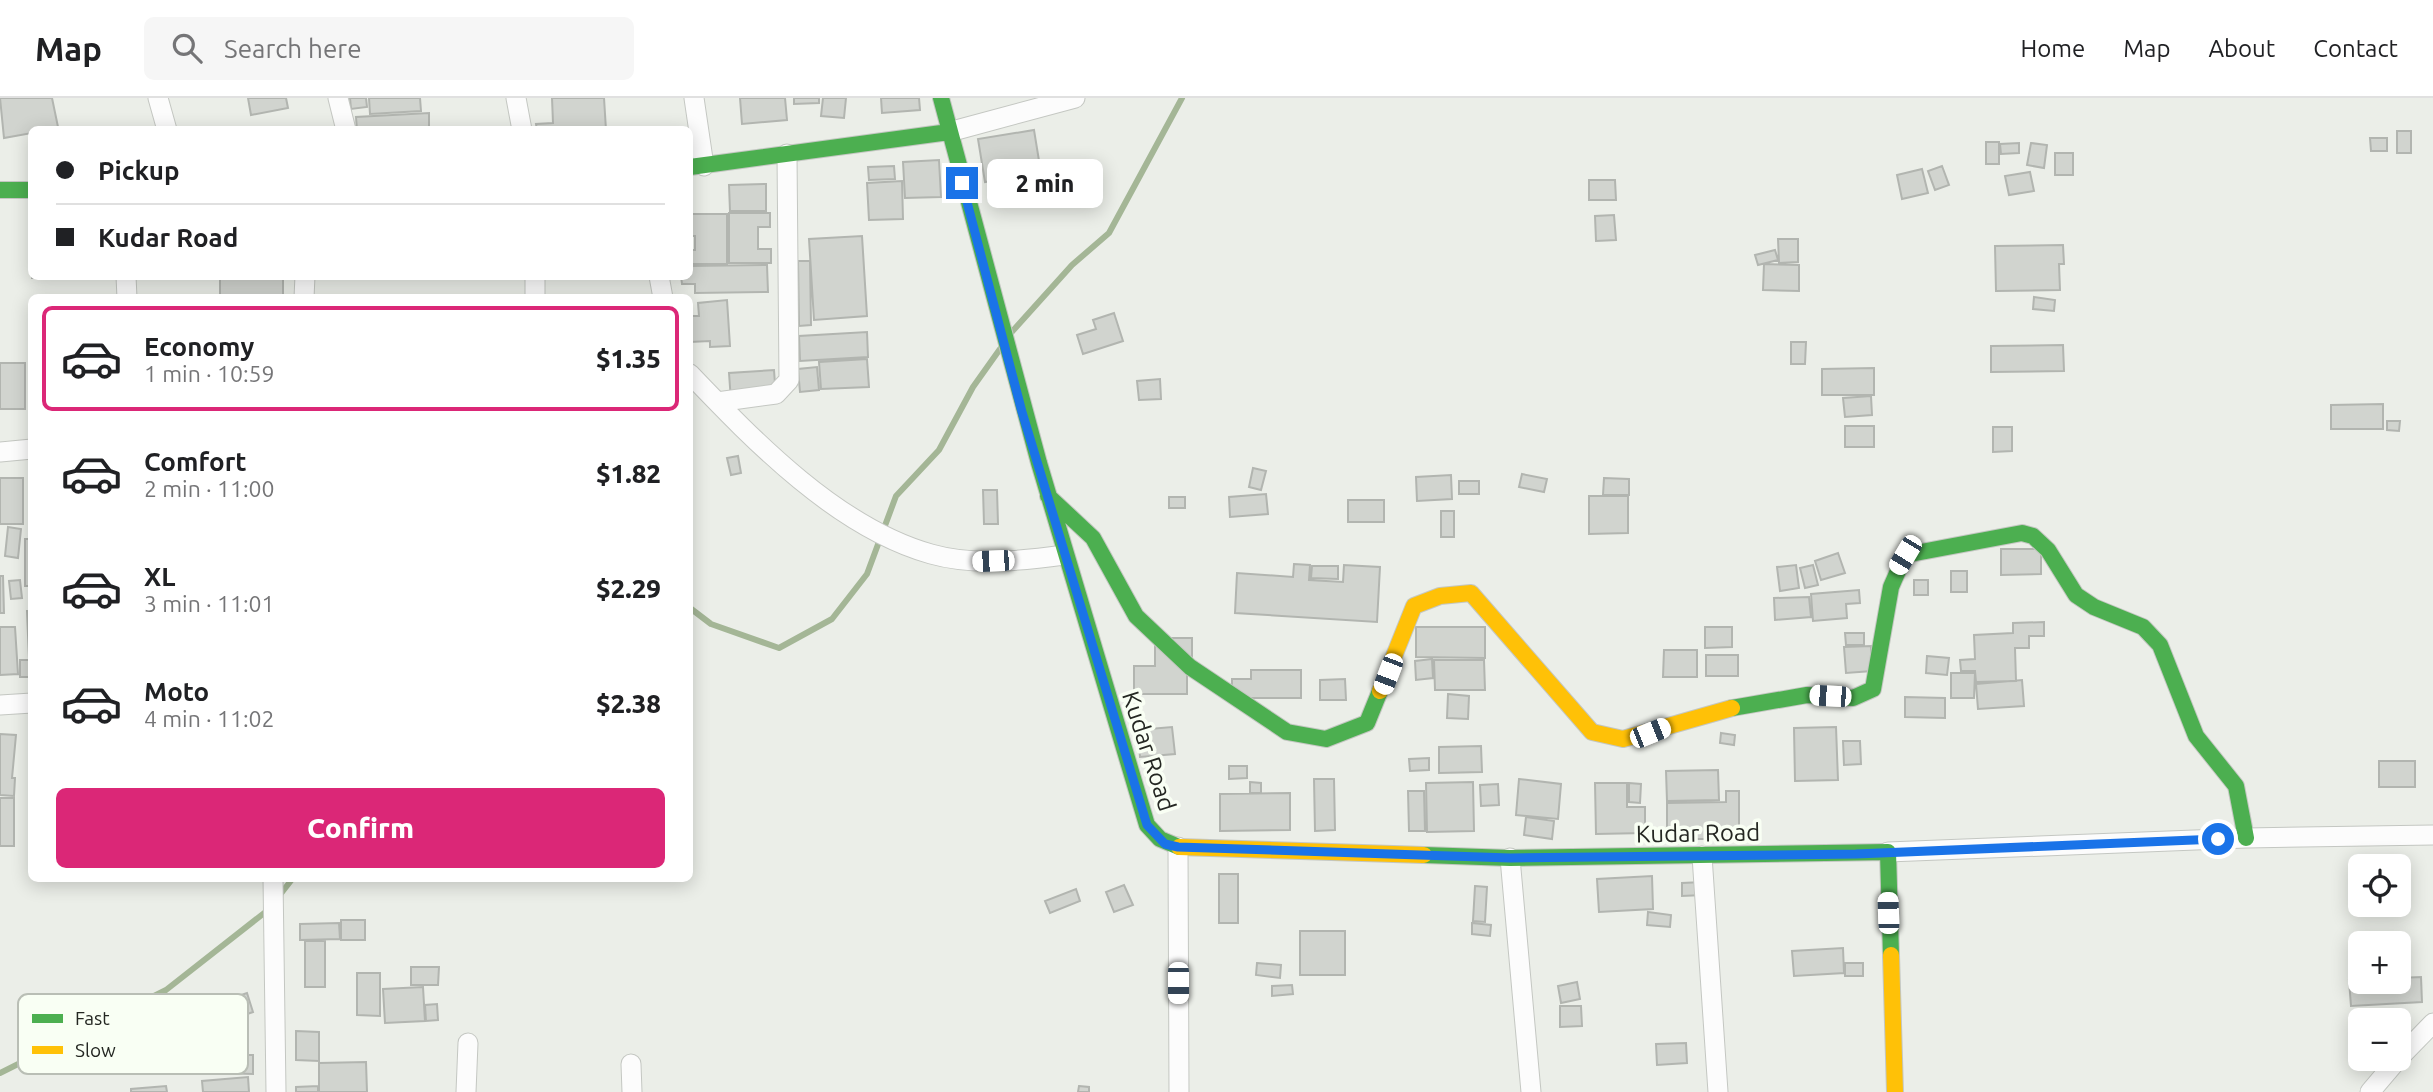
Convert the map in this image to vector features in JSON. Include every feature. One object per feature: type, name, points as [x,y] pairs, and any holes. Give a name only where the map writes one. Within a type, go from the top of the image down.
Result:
[{"type":"street","points":[[158,98],[166,126]]},
{"type":"street","points":[[338,98],[345,126]]},
{"type":"street","points":[[516,98],[521,126]]},
{"type":"street","points":[[694,98],[697,167],[949,132],[1075,98]]},
{"type":"street","name":"Kudar Road","points":[[940,98],[1022,412],[1064,555],[1147,825],[1165,844],[1178,847],[1510,858],[1888,852]]},
{"type":"street","points":[[717,402],[776,394],[789,380],[787,154]]},
{"type":"street","points":[[0,190],[28,190]]},
{"type":"street","points":[[693,377],[802,481],[872,531],[931,555],[972,562],[1064,555]]},
{"type":"street","points":[[0,452],[28,449]]},
{"type":"street","points":[[1048,496],[1093,538],[1136,616],[1190,667],[1287,732],[1326,739],[1367,723],[1414,606],[1440,596],[1471,593],[1592,732],[1623,740],[1712,712],[1769,701],[1807,695],[1853,698],[1873,690],[1886,603],[1893,575],[1905,555],[2013,534],[2031,534],[2051,553],[2069,586],[2086,604],[2143,627],[2153,636],[2175,678],[2196,736],[2210,756],[2230,774],[2235,784],[2246,838]]},
{"type":"street","points":[[0,705],[28,703]]},
{"type":"street","points":[[1895,1092],[1888,852],[2246,838],[2433,835]]},
{"type":"street","points":[[1178,847],[1179,1092]]},
{"type":"street","points":[[1702,856],[1718,1092]]},
{"type":"street","points":[[1510,858],[1531,1092]]},
{"type":"street","points":[[273,882],[276,1092]]},
{"type":"street","points":[[2411,1046],[2433,1023]]},
{"type":"street","points":[[466,1092],[468,1043]]},
{"type":"street","points":[[631,1064],[632,1092]]},
{"type":"street","points":[[2370,1092],[2388,1071]]},
{"type":"building","points":[[0,98],[52,98],[58,126],[28,126],[28,134],[4,138]]},
{"type":"building","points":[[248,98],[286,98],[288,108],[251,115]]},
{"type":"building","points":[[350,98],[366,98],[367,107],[351,109]]},
{"type":"building","points":[[369,98],[420,98],[421,111],[370,114]]},
{"type":"building","points":[[552,98],[604,98],[606,126],[536,124],[553,123]]},
{"type":"building","points":[[740,98],[785,98],[787,120],[742,124]]},
{"type":"building","points":[[794,98],[819,98],[819,103],[794,104]]},
{"type":"building","points":[[823,98],[846,98],[844,118],[821,116]]},
{"type":"building","points":[[881,98],[919,98],[920,110],[882,113]]},
{"type":"building","points":[[429,113],[429,126],[357,126],[356,117]]},
{"type":"building","points":[[1034,130],[1041,173],[985,182],[978,139]]},
{"type":"building","points":[[2397,131],[2411,131],[2411,153],[2397,153]]},
{"type":"building","points":[[2370,138],[2387,138],[2387,151],[2371,151]]},
{"type":"building","points":[[1986,142],[1999,142],[1999,164],[1986,164]]},
{"type":"building","points":[[2019,143],[2019,153],[2001,154],[2000,144]]},
{"type":"building","points":[[2031,143],[2047,145],[2044,168],[2027,165]]},
{"type":"building","points":[[2055,153],[2073,153],[2073,175],[2055,175]]},
{"type":"building","points":[[939,160],[941,197],[905,198],[903,162]]},
{"type":"building","points":[[894,166],[895,179],[869,180],[868,167]]},
{"type":"building","points":[[1942,166],[1949,185],[1935,190],[1928,171]]},
{"type":"building","points":[[1922,169],[1928,193],[1902,199],[1897,175]]},
{"type":"building","points":[[2030,172],[2034,191],[2009,195],[2005,176]]},
{"type":"building","points":[[1589,180],[1615,180],[1616,200],[1589,200]]},
{"type":"building","points":[[902,181],[903,219],[869,220],[867,183]]},
{"type":"building","points":[[766,184],[766,211],[730,211],[729,185]]},
{"type":"building","points":[[729,213],[770,213],[770,227],[758,227],[758,249],[771,249],[771,263],[729,263]]},
{"type":"building","points":[[693,214],[727,214],[727,264],[693,264]]},
{"type":"building","points":[[1614,215],[1616,240],[1596,241],[1595,216]]},
{"type":"building","points":[[862,236],[867,316],[814,320],[809,239]]},
{"type":"building","points":[[1778,239],[1798,239],[1798,262],[1779,263]]},
{"type":"building","points":[[2063,245],[2064,264],[2059,264],[2060,290],[1996,291],[1995,246]]},
{"type":"building","points":[[1775,250],[1778,260],[1758,265],[1755,255]]},
{"type":"building","points":[[798,261],[810,261],[811,325],[799,326]]},
{"type":"building","points":[[1764,264],[1799,265],[1799,291],[1763,290]]},
{"type":"building","points":[[767,265],[768,292],[695,293],[695,284],[682,284],[682,280],[693,280],[693,266]]},
{"type":"building","points":[[220,280],[283,280],[283,294],[220,294]]},
{"type":"building","points":[[2034,297],[2055,300],[2054,311],[2033,309]]},
{"type":"building","points":[[727,300],[730,346],[710,347],[710,341],[693,342],[693,316],[699,316],[698,303]]},
{"type":"building","points":[[1114,313],[1123,341],[1083,354],[1077,335],[1096,329],[1093,320]]},
{"type":"building","points":[[867,332],[868,357],[800,361],[799,336]]},
{"type":"building","points":[[1791,342],[1806,342],[1805,364],[1791,364]]},
{"type":"building","points":[[2063,345],[2064,371],[1991,372],[1991,346]]},
{"type":"building","points":[[867,359],[869,387],[821,389],[819,362]]},
{"type":"building","points":[[0,363],[25,363],[25,409],[0,409]]},
{"type":"building","points":[[817,367],[819,390],[800,392],[798,369]]},
{"type":"building","points":[[1874,368],[1874,395],[1822,395],[1822,369]]},
{"type":"building","points":[[774,370],[776,398],[731,401],[729,373]]},
{"type":"building","points":[[1160,379],[1161,399],[1139,400],[1137,381]]},
{"type":"building","points":[[1871,396],[1872,415],[1845,417],[1843,398]]},
{"type":"building","points":[[2383,404],[2383,429],[2331,429],[2331,405]]},
{"type":"building","points":[[2387,421],[2400,421],[2399,431],[2387,430]]},
{"type":"building","points":[[1845,426],[1874,426],[1874,447],[1845,447]]},
{"type":"building","points":[[1993,427],[2012,427],[2012,451],[1993,452]]},
{"type":"building","points":[[738,456],[741,473],[731,475],[727,458]]},
{"type":"building","points":[[1253,468],[1266,471],[1261,490],[1249,487]]},
{"type":"building","points":[[1522,474],[1547,479],[1544,492],[1519,487]]},
{"type":"building","points":[[1451,475],[1452,499],[1417,501],[1416,477]]},
{"type":"building","points":[[0,478],[23,478],[23,524],[0,524]]},
{"type":"building","points":[[1604,478],[1629,479],[1629,495],[1603,495]]},
{"type":"building","points":[[1459,481],[1479,481],[1479,494],[1459,494]]},
{"type":"building","points":[[983,490],[997,490],[998,524],[984,524]]},
{"type":"building","points":[[1266,494],[1268,514],[1230,517],[1229,497]]},
{"type":"building","points":[[1589,496],[1628,496],[1628,533],[1589,534]]},
{"type":"building","points":[[1169,497],[1185,497],[1185,508],[1169,508]]},
{"type":"building","points":[[1348,500],[1384,500],[1384,522],[1348,522]]},
{"type":"building","points":[[1441,511],[1454,511],[1454,537],[1441,537]]},
{"type":"building","points":[[8,527],[21,529],[18,558],[5,556]]},
{"type":"building","points":[[25,539],[28,539],[28,586],[25,586]]},
{"type":"building","points":[[2001,549],[2041,549],[2041,574],[2001,575]]},
{"type":"building","points":[[1838,553],[1845,573],[1821,580],[1815,561]]},
{"type":"building","points":[[1294,564],[1310,565],[1309,580],[1343,582],[1344,565],[1380,567],[1377,622],[1235,613],[1237,573],[1293,577]]},
{"type":"building","points":[[1796,565],[1799,588],[1780,591],[1777,567]]},
{"type":"building","points":[[1813,565],[1818,585],[1805,588],[1800,568]]},
{"type":"building","points":[[1312,566],[1338,566],[1338,579],[1311,578]]},
{"type":"building","points":[[1951,571],[1967,571],[1967,592],[1951,592]]},
{"type":"building","points":[[0,576],[3,576],[4,613],[0,613]]},
{"type":"building","points":[[20,580],[22,598],[11,599],[9,581]]},
{"type":"building","points":[[1914,580],[1928,580],[1928,595],[1914,595]]},
{"type":"building","points":[[1859,590],[1860,603],[1846,604],[1847,618],[1813,621],[1811,594]]},
{"type":"building","points":[[1809,597],[1811,617],[1775,620],[1774,598]]},
{"type":"building","points":[[2044,622],[2044,636],[2029,636],[2029,648],[2015,648],[2016,681],[1976,682],[1975,671],[1961,671],[1960,660],[1975,659],[1974,635],[2013,633],[2013,623]]},
{"type":"building","points":[[0,627],[15,627],[18,674],[0,675]]},
{"type":"building","points":[[1416,627],[1485,627],[1485,658],[1416,657]]},
{"type":"building","points":[[1705,627],[1732,627],[1732,647],[1705,648]]},
{"type":"building","points":[[1845,633],[1864,633],[1864,645],[1846,645]]},
{"type":"building","points":[[1155,638],[1192,638],[1192,662],[1187,662],[1187,694],[1134,694],[1134,666],[1155,666]]},
{"type":"building","points":[[1871,646],[1872,671],[1846,673],[1844,647]]},
{"type":"building","points":[[1664,650],[1697,650],[1697,677],[1663,677]]},
{"type":"building","points":[[1706,655],[1738,655],[1738,676],[1706,676]]},
{"type":"building","points":[[1927,656],[1949,658],[1947,675],[1926,673]]},
{"type":"building","points":[[1432,659],[1433,678],[1416,680],[1415,661]]},
{"type":"building","points":[[20,660],[28,660],[28,677],[20,677]]},
{"type":"building","points":[[1434,660],[1484,660],[1485,690],[1435,690]]},
{"type":"building","points":[[1251,670],[1301,670],[1301,698],[1232,698],[1232,679],[1251,679]]},
{"type":"building","points":[[1951,673],[1975,673],[1974,698],[1951,698]]},
{"type":"building","points":[[1345,679],[1346,700],[1320,700],[1320,680]]},
{"type":"building","points":[[2022,680],[2024,706],[1978,709],[1976,684]]},
{"type":"building","points":[[1448,694],[1469,696],[1468,719],[1447,718]]},
{"type":"building","points":[[1905,697],[1945,698],[1945,718],[1905,717]]},
{"type":"building","points":[[1172,727],[1175,754],[1140,757],[1138,730]]},
{"type":"building","points":[[1836,727],[1838,780],[1795,781],[1794,728]]},
{"type":"building","points":[[1721,733],[1735,735],[1734,745],[1720,743]]},
{"type":"building","points":[[0,734],[16,735],[12,778],[15,778],[14,796],[0,795]]},
{"type":"building","points":[[1843,741],[1860,741],[1861,764],[1844,765]]},
{"type":"building","points":[[1481,746],[1482,772],[1439,773],[1439,747]]},
{"type":"building","points":[[1429,758],[1429,770],[1410,771],[1409,759]]},
{"type":"building","points":[[2379,761],[2415,761],[2415,787],[2379,787]]},
{"type":"building","points":[[1229,766],[1247,766],[1247,778],[1229,779]]},
{"type":"building","points":[[1718,770],[1719,800],[1667,801],[1666,771]]},
{"type":"building","points":[[1314,779],[1334,779],[1335,830],[1315,831]]},
{"type":"building","points":[[1519,779],[1561,784],[1558,819],[1516,815]]},
{"type":"building","points":[[1250,782],[1261,783],[1261,793],[1250,793]]},
{"type":"building","points":[[1473,782],[1474,831],[1427,832],[1426,783]]},
{"type":"building","points":[[1595,783],[1627,783],[1627,807],[1645,807],[1645,833],[1596,834]]},
{"type":"building","points":[[1629,783],[1641,784],[1640,803],[1629,802]]},
{"type":"building","points":[[1498,784],[1499,805],[1481,806],[1480,785]]},
{"type":"building","points":[[1408,791],[1424,791],[1425,831],[1409,831]]},
{"type":"building","points":[[1726,791],[1739,791],[1739,839],[1667,839],[1667,803],[1726,802]]},
{"type":"building","points":[[1290,793],[1290,830],[1220,831],[1220,794]]},
{"type":"building","points":[[0,798],[14,798],[14,846],[0,846]]},
{"type":"building","points":[[1526,817],[1554,821],[1552,839],[1524,835]]},
{"type":"building","points":[[1219,874],[1238,874],[1238,923],[1219,923]]},
{"type":"building","points":[[1652,876],[1653,909],[1599,912],[1597,879]]},
{"type":"building","points":[[1703,882],[1703,895],[1682,896],[1682,883]]},
{"type":"building","points":[[1124,885],[1133,905],[1114,912],[1106,892]]},
{"type":"building","points":[[1475,886],[1487,887],[1485,922],[1473,921]]},
{"type":"building","points":[[1076,889],[1080,901],[1050,913],[1045,901]]},
{"type":"building","points":[[1648,912],[1671,915],[1670,927],[1647,925]]},
{"type":"building","points":[[341,920],[365,920],[365,940],[341,940]]},
{"type":"building","points":[[339,923],[340,939],[300,940],[300,924]]},
{"type":"building","points":[[1472,923],[1491,925],[1490,936],[1472,934]]},
{"type":"building","points":[[1300,931],[1345,931],[1345,975],[1300,975]]},
{"type":"building","points":[[305,941],[325,941],[325,987],[305,987]]},
{"type":"building","points":[[1843,948],[1844,973],[1794,976],[1792,951]]},
{"type":"building","points":[[1257,963],[1281,965],[1280,978],[1256,975]]},
{"type":"building","points":[[1845,963],[1863,963],[1863,976],[1845,976]]},
{"type":"building","points":[[411,967],[439,967],[438,985],[411,985]]},
{"type":"building","points":[[357,973],[380,973],[380,1016],[357,1015]]},
{"type":"building","points":[[2411,977],[2421,977],[2422,1002],[2351,1006],[2350,994],[2411,994]]},
{"type":"building","points":[[1577,982],[1580,999],[1561,1003],[1558,986]]},
{"type":"building","points":[[1292,985],[1293,994],[1272,996],[1272,986]]},
{"type":"building","points":[[423,987],[425,1021],[385,1023],[383,989]]},
{"type":"building","points":[[248,996],[253,1012],[248,1014]]},
{"type":"building","points":[[437,1004],[438,1020],[426,1021],[425,1005]]},
{"type":"building","points":[[1560,1006],[1581,1006],[1582,1026],[1560,1027]]},
{"type":"building","points":[[296,1031],[319,1032],[319,1061],[296,1060]]},
{"type":"building","points":[[1686,1043],[1687,1063],[1657,1065],[1656,1044]]},
{"type":"building","points":[[248,1055],[253,1055],[253,1074],[248,1074]]},
{"type":"building","points":[[366,1062],[367,1092],[319,1092],[319,1063]]},
{"type":"building","points":[[248,1077],[249,1092],[203,1092],[202,1081]]},
{"type":"building","points":[[166,1086],[167,1092],[131,1092],[131,1089]]},
{"type":"building","points":[[318,1086],[318,1092],[296,1092],[296,1087]]},
{"type":"building","points":[[1079,1086],[1089,1087],[1089,1092],[1078,1092]]},
{"type":"waterway","points":[[1010,334],[1072,265],[1109,233],[1182,98]]},
{"type":"waterway","points":[[693,610],[711,624],[779,648],[832,619],[867,574],[896,496],[939,450],[973,387],[1000,349]]},
{"type":"waterway","points":[[279,896],[290,882]]},
{"type":"waterway","points":[[158,994],[268,910]]},
{"type":"waterway","points":[[0,1073],[18,1064]]},
{"type":"traffic: fast","points":[[941,98],[1039,463],[1147,825],[1160,839],[1179,847]]},
{"type":"traffic: fast","points":[[693,167],[949,132]]},
{"type":"traffic: fast","points":[[0,190],[28,190]]},
{"type":"traffic: fast","points":[[1048,496],[1093,538],[1136,616],[1190,667],[1287,732],[1326,739],[1367,723],[1380,691]]},
{"type":"traffic: fast","points":[[1732,708],[1807,695],[1853,698],[1873,689],[1891,587],[1905,555],[2022,533],[2033,536],[2048,550],[2076,595],[2094,607],[2143,627],[2160,645],[2196,736],[2236,786],[2246,838]]},
{"type":"traffic: fast","points":[[1424,855],[1510,858],[1888,852],[1891,955]]},
{"type":"traffic: slow","points":[[1380,691],[1414,606],[1440,596],[1471,593],[1592,732],[1623,739],[1732,708]]},
{"type":"traffic: slow","points":[[1179,847],[1424,855]]},
{"type":"traffic: slow","points":[[1891,955],[1895,1092]]},
{"type":"route","points":[[962,183],[1022,412],[1064,555],[1147,825],[1165,844],[1178,847],[1510,858],[1856,854],[2218,839]]}]
